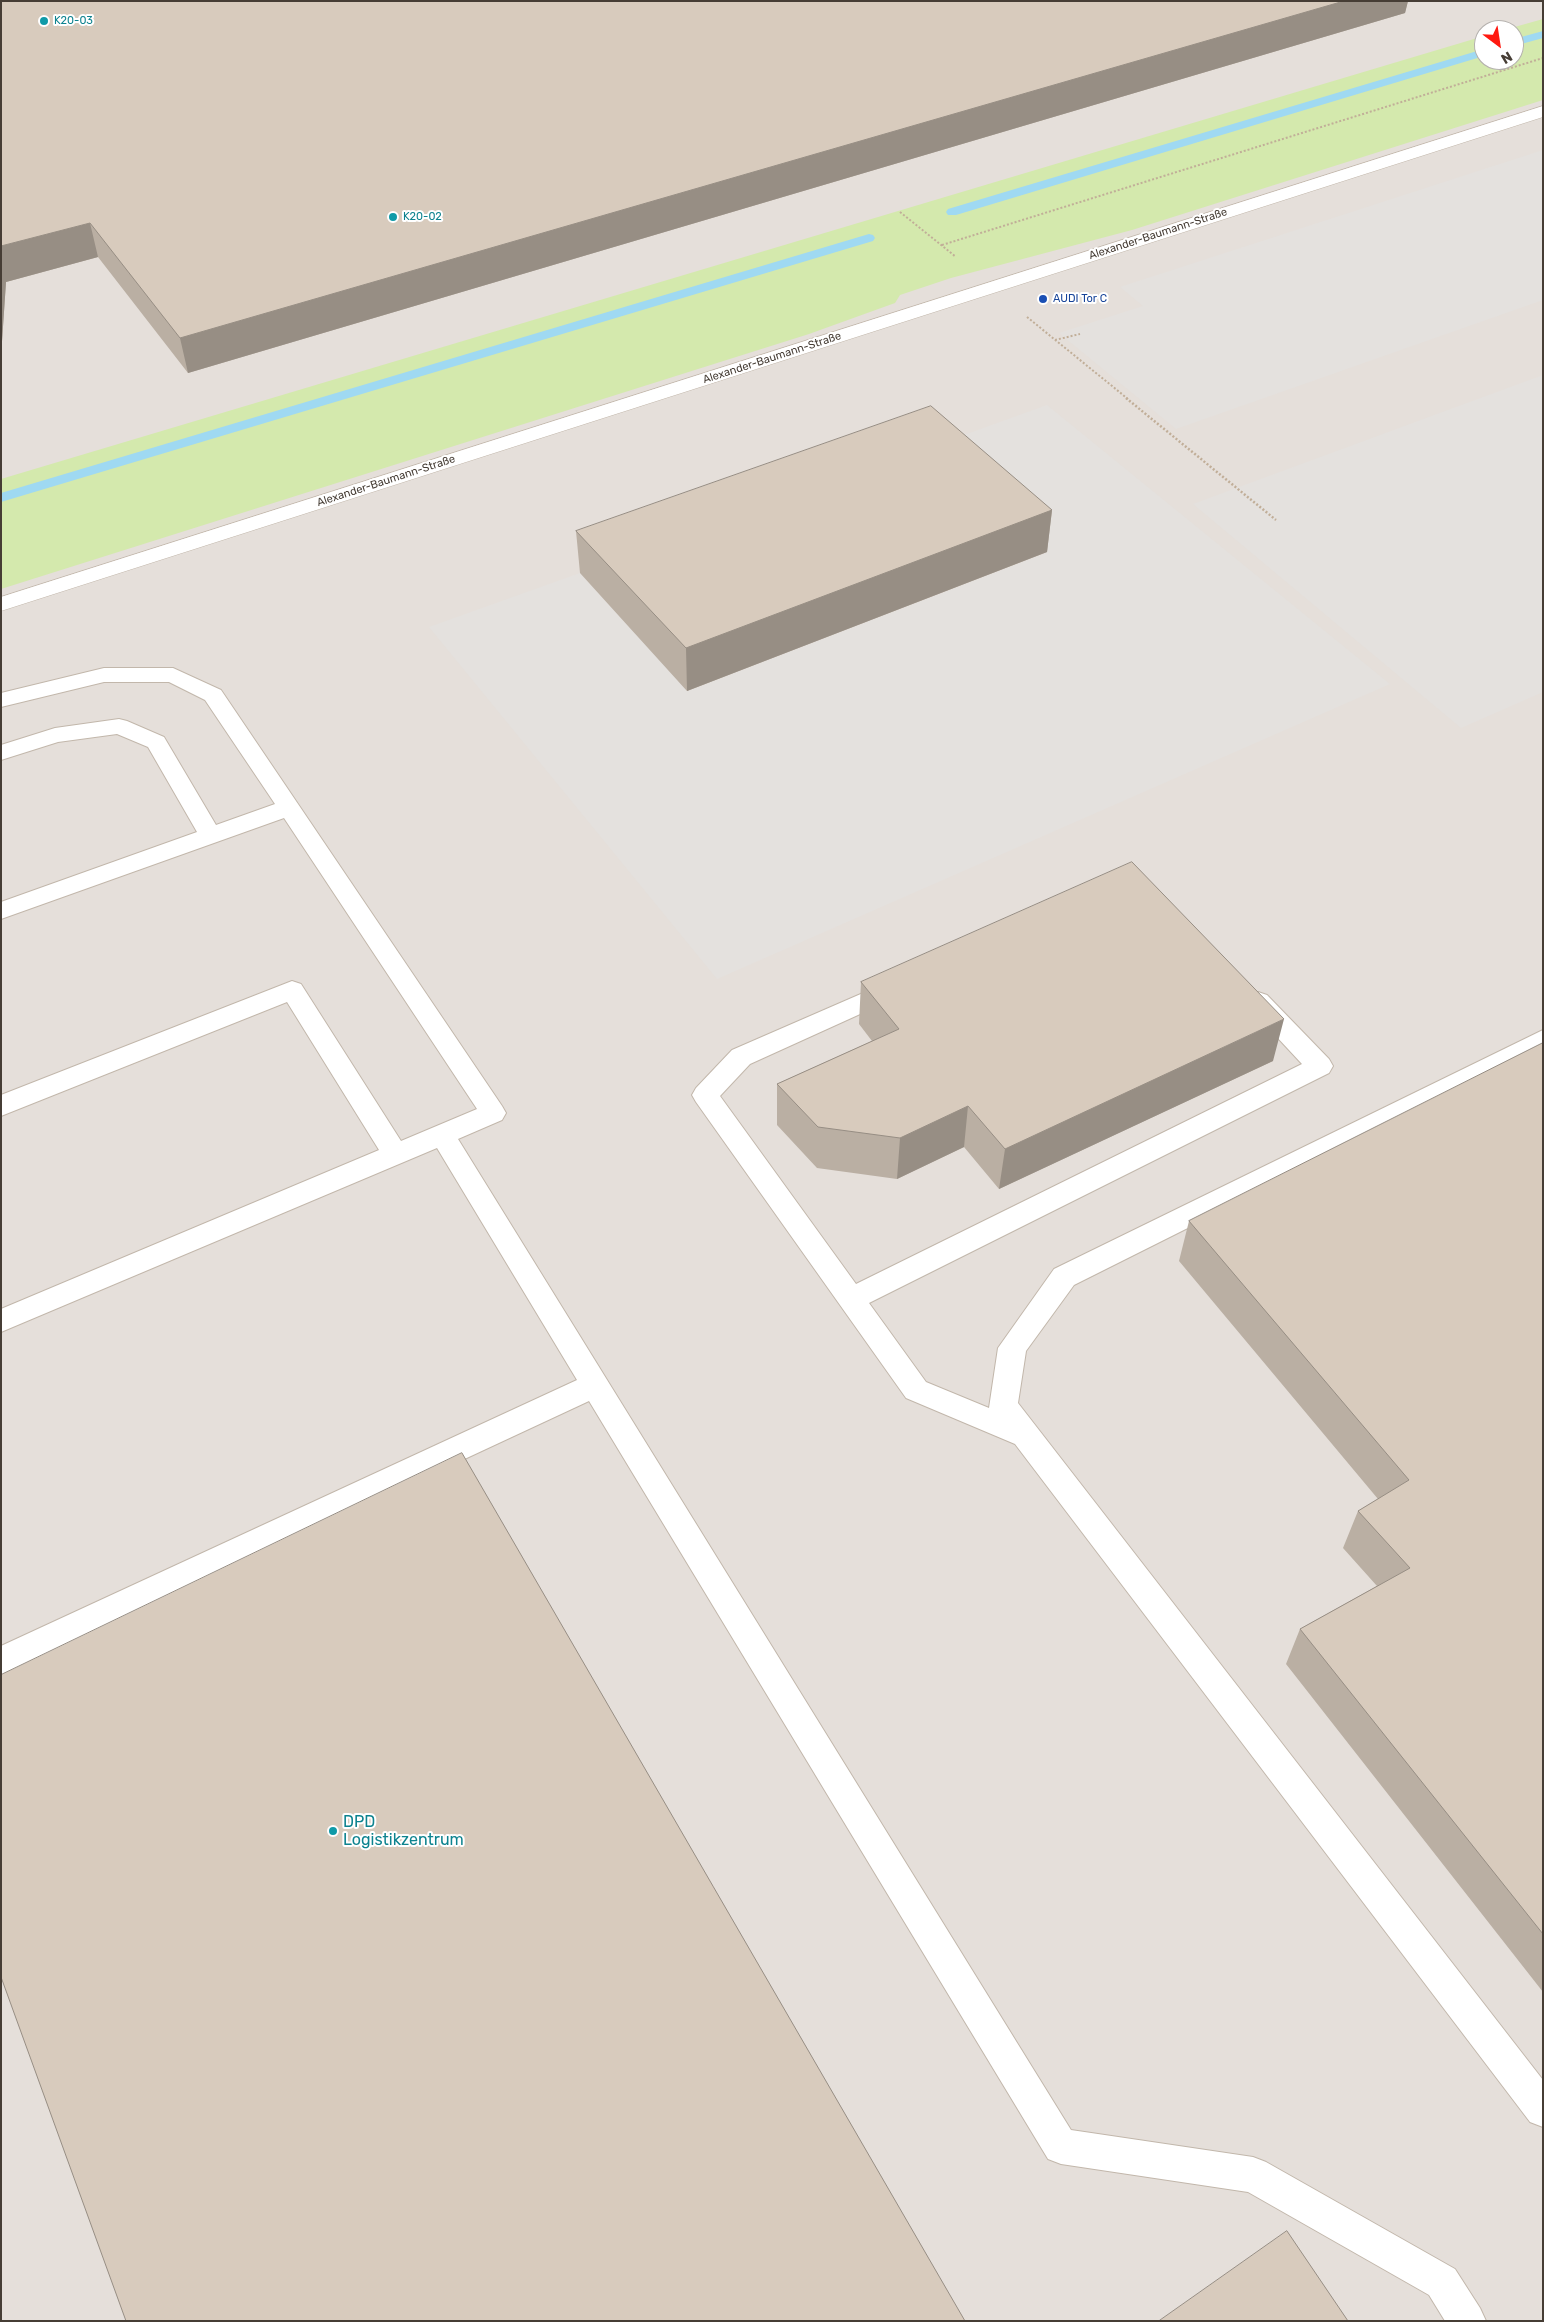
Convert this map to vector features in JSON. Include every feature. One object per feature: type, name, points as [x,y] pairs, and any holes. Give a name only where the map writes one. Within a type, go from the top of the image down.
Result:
[{"type":"street","name":"Alexander-Baumann-Straße","points":[[1,604],[1543,111]]},
{"type":"lane","points":[[1,700],[104,675],[173,675],[212,695],[494,1113],[1,1321]]},
{"type":"lane","points":[[1,753],[54,735],[118,726],[156,742],[210,836]]},
{"type":"lane","points":[[1,911],[288,808]]},
{"type":"lane","points":[[914,980],[741,1057],[704,1096],[916,1390],[1027,1436]]},
{"type":"lane","points":[[851,1299],[1320,1066],[1244,986]]},
{"type":"lane","points":[[1,1106],[292,990],[396,1155]]},
{"type":"lane","points":[[1543,1038],[1064,1277],[1012,1348],[1003,1406],[1543,2109]]},
{"type":"lane","points":[[442,1135],[1061,2146],[1253,2175],[1442,2282],[1468,2321]]},
{"type":"lane","points":[[1,1662],[595,1385]]},
{"type":"path","points":[[942,245],[1543,58]]},
{"type":"path","points":[[900,212],[1276,520]]},
{"type":"path","points":[[1055,340],[1080,334]]},
{"type":"shaded area","points":[[1,1],[1543,1],[1543,2321],[1,2321]]},
{"type":"shaded area","points":[[1543,150],[1543,300],[1176,429],[1059,333],[1143,306],[1120,287]]},
{"type":"shaded area","points":[[1543,375],[1543,692],[1461,728],[1193,504]]},
{"type":"shaded area","points":[[1047,405],[1390,684],[717,979],[429,627],[580,573],[688,691],[1046,553],[928,448]]},
{"type":"green space","points":[[1543,19],[1543,100],[1132,230],[951,278],[900,295],[895,303],[809,334],[1,589],[1,479],[1474,39],[1474,70],[1524,70],[1524,24]]},
{"type":"building","name":"K20-02","points":[[1,1],[1344,1],[180,338],[90,223],[1,246]]},
{"type":"building","points":[[931,406],[1052,510],[686,648],[576,531]]},
{"type":"building","points":[[1132,862],[1284,1019],[1005,1149],[968,1106],[900,1138],[818,1127],[777,1084],[899,1029],[861,982]]},
{"type":"building","points":[[1543,1043],[1543,1934],[1300,1629],[1410,1568],[1358,1511],[1409,1480],[1189,1221]]},
{"type":"building","name":"DPD Logistikzentrum","points":[[462,1453],[965,2321],[126,2321],[1,1977],[1,1675]]},
{"type":"building","points":[[1287,2231],[1348,2321],[1159,2321]]},
{"type":"waterway","points":[[1524,40],[1543,34]]},
{"type":"waterway","points":[[952,212],[1474,55]]},
{"type":"waterway","points":[[1,498],[869,238]]},
{"type":"place","name":"K20-03","points":[[44,21]]},
{"type":"place","name":"K20-02","points":[[393,217]]},
{"type":"place","name":"AUDI Tor C","points":[[1043,299]]},
{"type":"place","name":"DPD Logistikzentrum","points":[[333,1831]]}]
